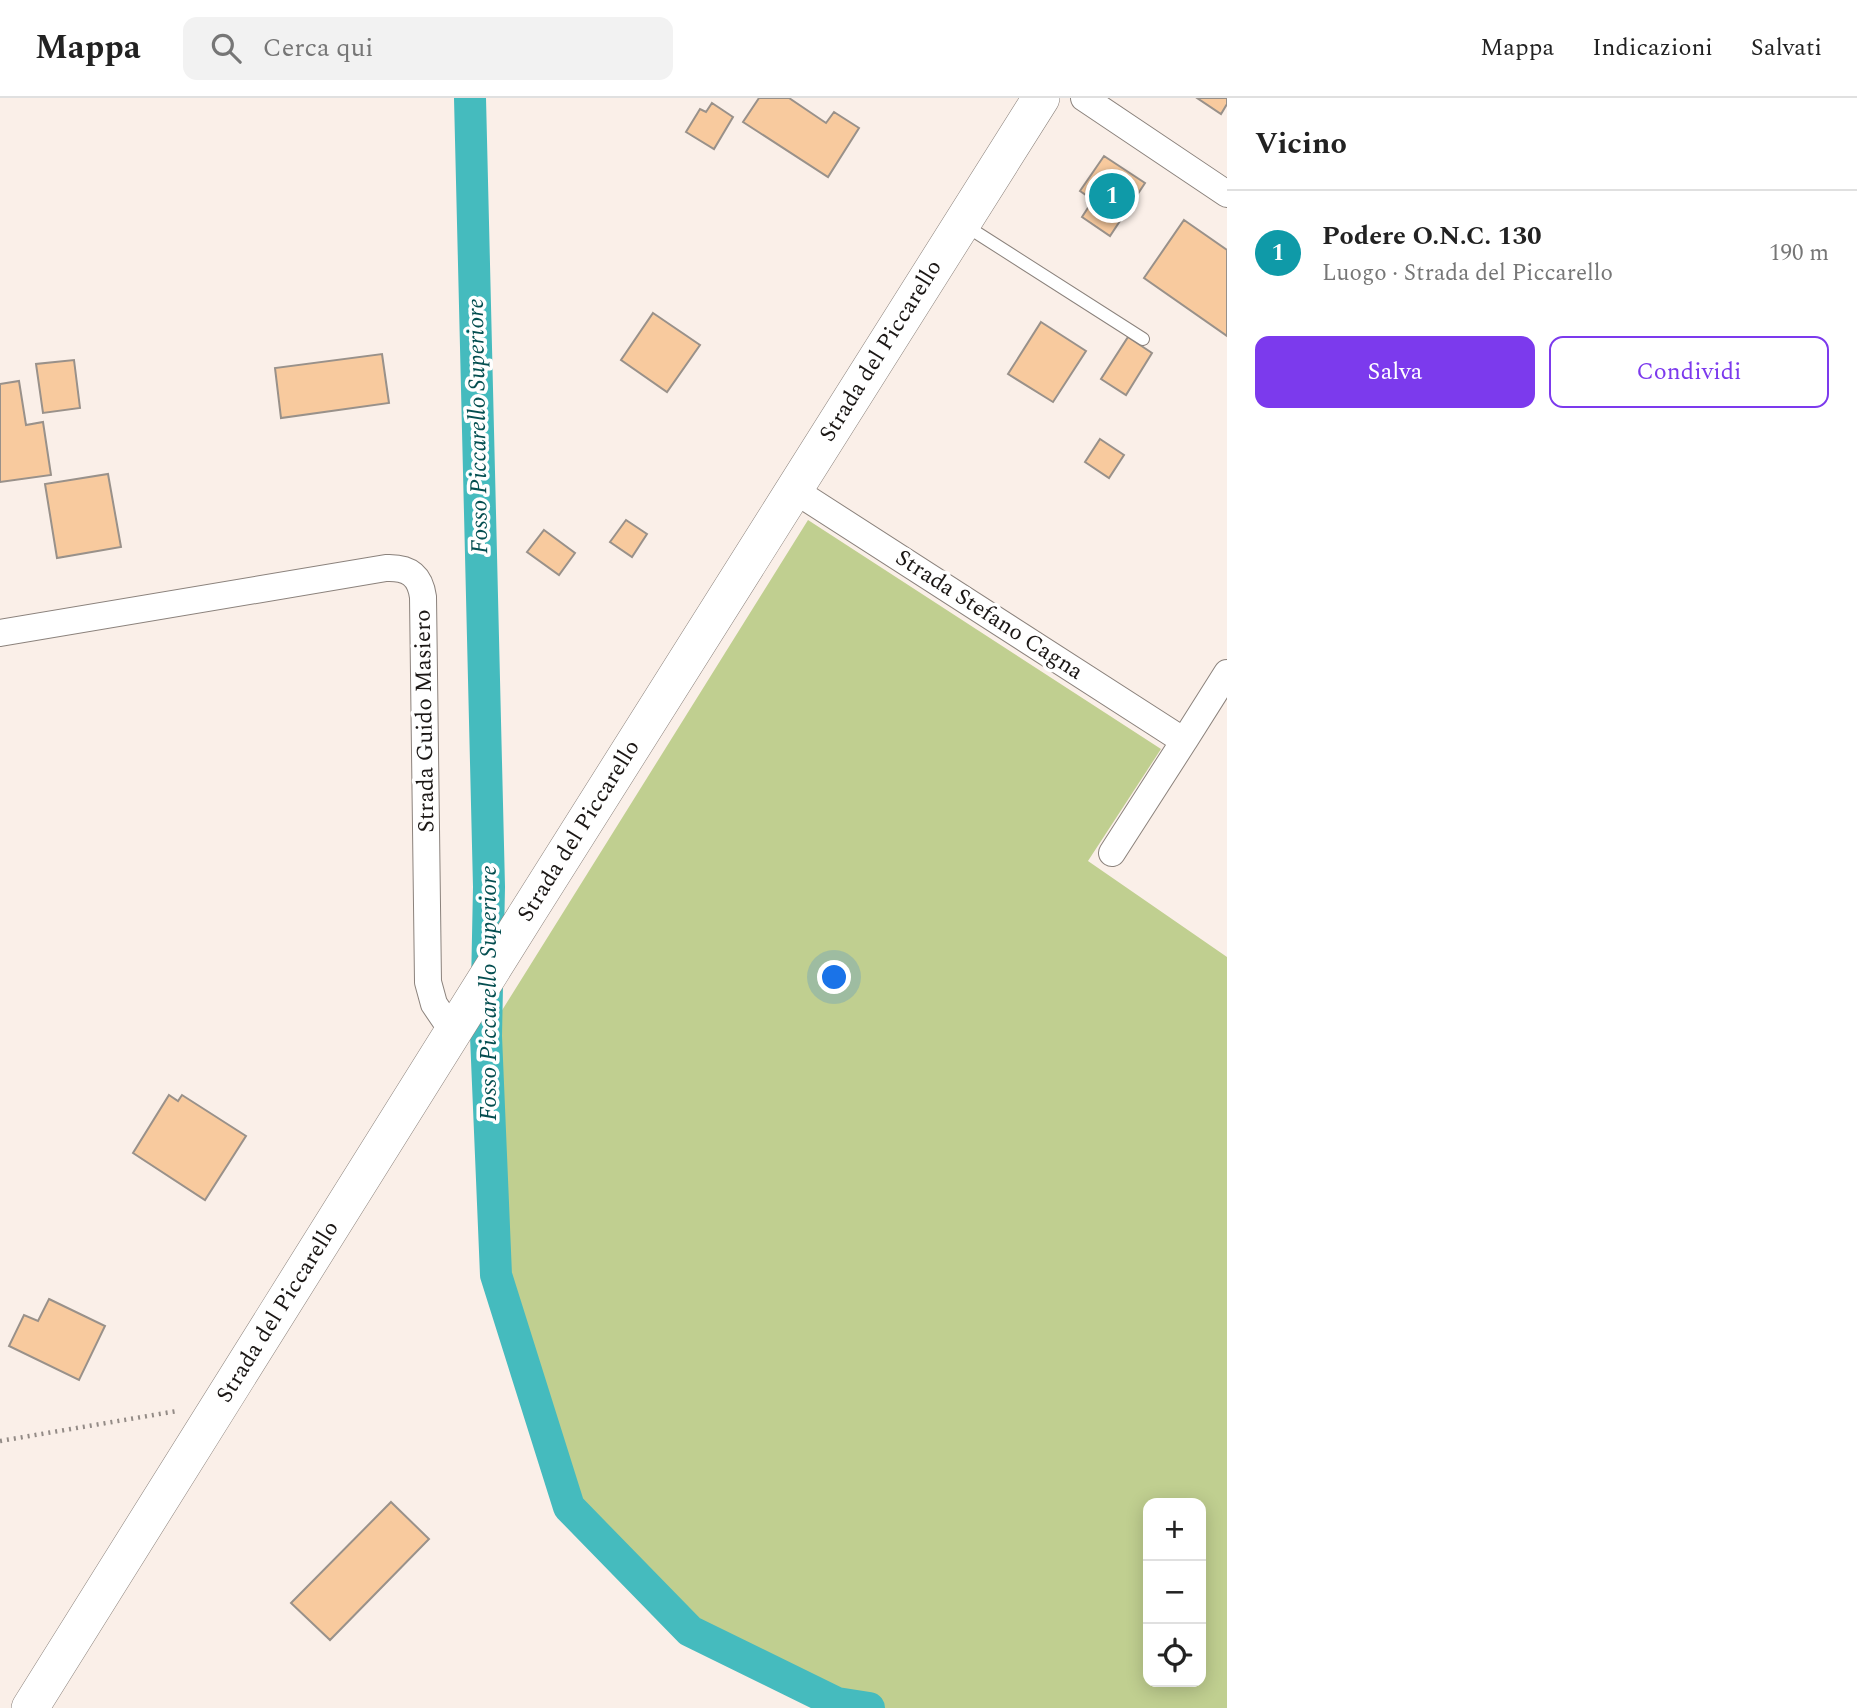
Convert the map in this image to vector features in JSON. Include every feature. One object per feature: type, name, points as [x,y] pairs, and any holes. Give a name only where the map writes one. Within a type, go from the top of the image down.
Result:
[{"type":"street","name":"Strada del Piccarello","points":[[30,1708],[1041,98]]},
{"type":"street","points":[[1084,98],[1227,194]]},
{"type":"street","name":"Strada Stefano Cagna","points":[[793,490],[1184,741]]},
{"type":"street","name":"Strada Guido Masiero","points":[[0,634],[386,568],[403,569],[411,573],[422,589],[423,597],[428,982],[434,1004],[453,1032]]},
{"type":"street","points":[[1112,853],[1227,673]]},
{"type":"lane","points":[[961,224],[1143,339]]},
{"type":"path","points":[[0,1441],[178,1411],[216,1411]]},
{"type":"green space","points":[[808,520],[1161,749],[1088,861],[1227,957],[1227,1708],[869,1708],[837,1703],[690,1631],[569,1507],[496,1275],[486,1036]]},
{"type":"building","points":[[759,98],[789,98],[826,123],[834,112],[859,128],[828,177],[743,122]]},
{"type":"building","points":[[1197,98],[1227,98],[1227,104],[1221,114]]},
{"type":"building","points":[[712,103],[733,117],[714,149],[686,132],[700,109],[706,112]]},
{"type":"building","points":[[1104,156],[1145,183],[1110,236],[1082,217],[1093,200],[1080,191]]},
{"type":"building","points":[[1184,220],[1227,250],[1227,336],[1144,278]]},
{"type":"building","points":[[653,313],[700,345],[667,392],[621,360]]},
{"type":"building","points":[[1041,322],[1086,351],[1053,402],[1008,374]]},
{"type":"building","points":[[1128,337],[1152,353],[1126,395],[1101,379]]},
{"type":"building","points":[[382,354],[389,403],[281,418],[275,368]]},
{"type":"building","points":[[74,360],[80,408],[43,413],[36,364]]},
{"type":"building","points":[[19,381],[26,425],[43,422],[51,475],[0,482],[0,384]]},
{"type":"building","points":[[1100,439],[1124,455],[1109,478],[1085,462]]},
{"type":"building","points":[[108,474],[121,547],[57,558],[45,484]]},
{"type":"building","points":[[626,520],[647,534],[632,557],[610,542]]},
{"type":"building","points":[[544,530],[575,553],[559,575],[527,552]]},
{"type":"building","points":[[169,1095],[178,1101],[182,1095],[246,1136],[205,1200],[133,1153]]},
{"type":"building","points":[[49,1299],[105,1326],[79,1380],[9,1346],[24,1315],[38,1321]]},
{"type":"building","points":[[391,1502],[429,1539],[330,1640],[291,1603]]},
{"type":"waterway","name":"Fosso Piccarello Superiore","points":[[470,98],[489,887],[486,1036],[496,1275],[569,1507],[690,1631],[837,1703],[869,1708]]},
{"type":"place","name":"Podere O.N.C. 130","points":[[1112,196]]}]
